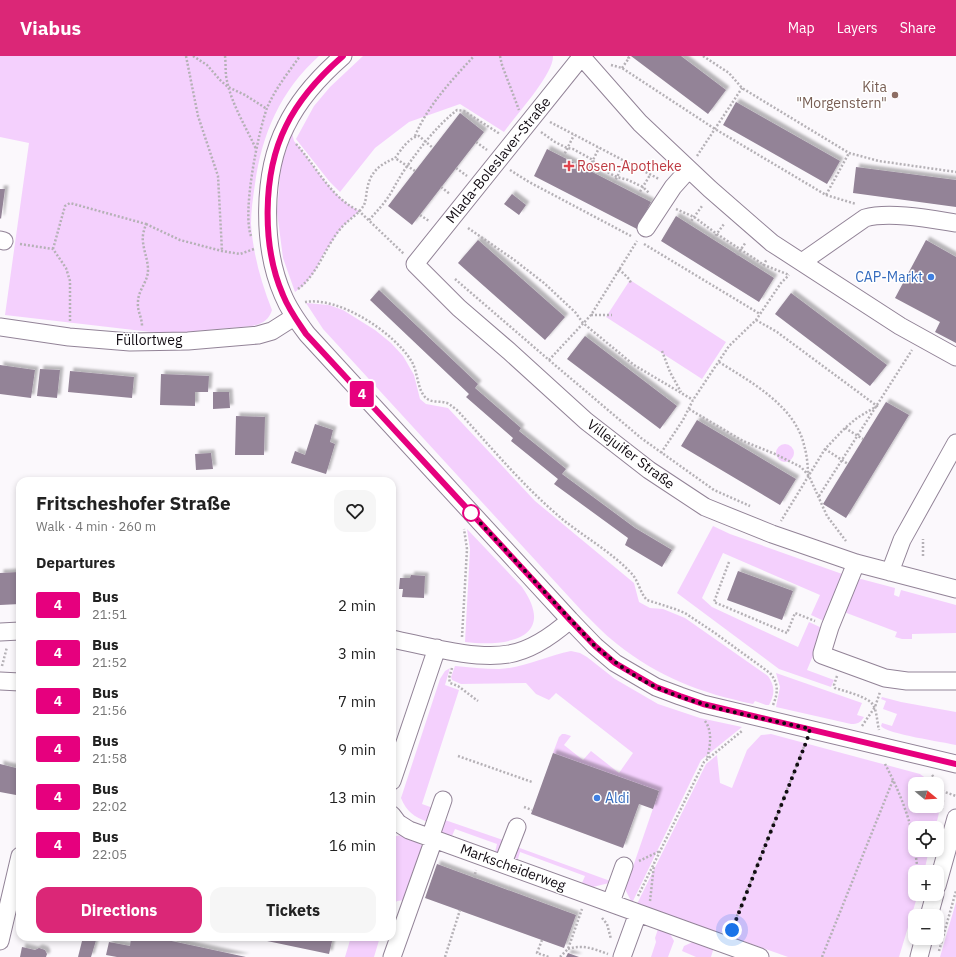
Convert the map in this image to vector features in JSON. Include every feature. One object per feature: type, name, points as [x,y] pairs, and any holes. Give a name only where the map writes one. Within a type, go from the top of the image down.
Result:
[{"type":"street","points":[[342,56],[307,93],[298,106],[285,128],[275,154],[271,175],[268,202],[268,228],[271,252],[283,295],[292,313],[306,334],[570,620],[595,646],[615,663],[656,687],[703,704],[956,764]]},
{"type":"street","points":[[581,56],[640,123],[772,243],[900,326],[956,357]]},
{"type":"street","name":"Mlada-Boleslaver-Straße","points":[[415,264],[495,157],[532,118],[581,56]]},
{"type":"street","points":[[642,234],[673,187],[689,169]]},
{"type":"street","points":[[802,262],[865,218],[874,216],[923,218],[956,223]]},
{"type":"street","name":"Villejuifer Straße","points":[[415,264],[459,308],[510,351],[586,421],[649,470],[705,507],[772,534],[856,563],[956,589]]},
{"type":"street","name":"Füllortweg","points":[[0,327],[69,337],[141,342],[188,341],[258,335],[272,331],[292,313]]},
{"type":"street","points":[[890,572],[902,540],[956,443]]},
{"type":"street","points":[[856,563],[830,627],[822,653],[824,656],[885,678],[907,681],[956,681]]},
{"type":"street","points":[[396,640],[460,653],[485,656],[510,654],[531,647],[558,630],[570,620]]},
{"type":"street","points":[[4,637],[16,632]]},
{"type":"street","points":[[396,769],[437,648]]},
{"type":"street","points":[[0,681],[16,682]]},
{"type":"street","points":[[392,957],[432,838],[443,800]]},
{"type":"street","points":[[943,865],[956,818]]},
{"type":"street","name":"Markscheiderweg","points":[[396,820],[404,826],[432,838],[760,957]]},
{"type":"street","points":[[503,863],[517,827]]},
{"type":"street","points":[[611,902],[624,866]]},
{"type":"street","points":[[0,942],[16,873]]},
{"type":"street","points":[[622,957],[639,913]]},
{"type":"street","points":[[919,957],[922,945]]},
{"type":"path","points":[[186,56],[198,116],[218,176],[222,251]]},
{"type":"path","points":[[193,56],[207,65],[228,87],[267,108]]},
{"type":"path","points":[[225,56],[226,79],[228,87],[257,150]]},
{"type":"path","points":[[265,116],[267,108],[281,83],[300,56]]},
{"type":"path","points":[[295,292],[315,272],[324,253],[342,227],[359,211],[364,204],[367,189],[373,174],[384,163],[395,158],[415,136],[419,125],[443,89],[474,56]]},
{"type":"path","points":[[500,56],[521,114],[574,135],[673,187]]},
{"type":"path","points":[[622,68],[629,58],[626,56]]},
{"type":"path","points":[[703,56],[729,74],[742,88],[849,153],[879,161],[956,172]]},
{"type":"path","points":[[605,63],[622,68],[715,129],[826,195],[849,153]]},
{"type":"path","points":[[689,169],[742,88]]},
{"type":"path","points":[[369,220],[381,207],[407,166],[426,142],[446,119],[457,110],[464,111],[504,136]]},
{"type":"path","points":[[532,118],[542,133],[567,148],[573,149],[593,160],[595,166],[643,188],[653,196],[660,205],[682,210],[764,265],[790,275]]},
{"type":"path","points":[[563,156],[574,135]]},
{"type":"path","points":[[415,136],[419,136],[433,148]]},
{"type":"path","points":[[294,141],[337,195],[351,207],[359,211],[415,264]]},
{"type":"path","points":[[476,142],[511,171],[529,182],[642,234],[656,252],[760,314]]},
{"type":"path","points":[[588,170],[599,148]]},
{"type":"path","points":[[395,158],[415,172]]},
{"type":"path","points":[[614,183],[625,162]]},
{"type":"path","points":[[456,168],[470,179]]},
{"type":"path","points":[[638,195],[650,175]]},
{"type":"path","points":[[441,187],[455,198]]},
{"type":"path","points":[[53,249],[65,206],[70,203],[146,224],[180,240],[222,251],[240,254],[257,249]]},
{"type":"path","points":[[689,224],[702,206]]},
{"type":"path","points":[[420,215],[434,225]]},
{"type":"path","points":[[141,342],[142,318],[138,310],[138,302],[148,274],[148,264],[143,242],[143,234],[146,224]]},
{"type":"path","points":[[713,239],[724,224]]},
{"type":"path","points":[[468,228],[513,259],[544,283],[575,312],[583,323],[634,365],[693,400]]},
{"type":"path","points":[[549,360],[591,315],[642,234]]},
{"type":"path","points":[[2,241],[53,249],[66,268],[70,281],[69,337]]},
{"type":"path","points":[[737,255],[746,242]]},
{"type":"path","points":[[761,269],[767,259]]},
{"type":"path","points":[[649,470],[683,420],[693,400],[729,346],[756,320],[781,283],[802,262]]},
{"type":"path","points":[[619,269],[631,283]]},
{"type":"path","points":[[455,278],[641,438],[714,490],[755,508]]},
{"type":"path","points":[[292,313],[306,301],[322,301],[344,308],[359,316],[394,340],[412,362],[417,372],[422,392],[425,397],[434,402],[448,403],[457,410],[536,496],[562,519],[623,565],[638,582],[644,597],[647,600],[685,613],[770,673],[775,680],[777,691],[769,720]]},
{"type":"path","points":[[591,315],[612,315]]},
{"type":"path","points":[[756,320],[778,332],[877,406]]},
{"type":"path","points":[[819,496],[921,337]]},
{"type":"path","points":[[662,350],[670,372],[682,393]]},
{"type":"path","points":[[719,362],[755,384],[789,415],[798,429],[804,444],[808,476]]},
{"type":"path","points":[[772,534],[825,449],[857,418],[877,406]]},
{"type":"path","points":[[689,409],[743,441],[793,462],[801,467],[808,476],[819,496],[827,516],[846,541]]},
{"type":"path","points":[[845,428],[863,439]]},
{"type":"path","points":[[825,449],[848,464]]},
{"type":"path","points":[[460,653],[467,549],[462,517],[467,508]]},
{"type":"path","points":[[781,520],[787,522]]},
{"type":"path","points":[[923,556],[922,540],[926,534]]},
{"type":"path","points":[[839,539],[851,543]]},
{"type":"path","points":[[729,562],[714,602],[787,633],[795,613],[830,627]]},
{"type":"path","points":[[0,673],[4,637]]},
{"type":"path","points":[[835,680],[835,688],[866,699],[875,707],[879,732],[872,731]]},
{"type":"path","points":[[450,683],[458,686],[478,701]]},
{"type":"path","points":[[866,730],[860,728],[875,707],[878,697]]},
{"type":"path","points":[[704,720],[708,725],[710,736],[707,759]]},
{"type":"path","points":[[726,945],[810,729]]},
{"type":"path","points":[[639,913],[655,862],[704,762],[743,730]]},
{"type":"path","points":[[458,756],[532,782]]},
{"type":"path","points":[[882,759],[893,780],[908,821]]},
{"type":"path","points":[[928,773],[934,777]]},
{"type":"path","points":[[822,957],[893,780]]},
{"type":"path","points":[[944,792],[956,796]]},
{"type":"path","points":[[524,807],[532,810]]},
{"type":"path","points":[[624,866],[637,862],[660,851]]},
{"type":"path","points":[[639,913],[655,862]]},
{"type":"path","points":[[938,957],[956,891]]},
{"type":"path","points":[[568,949],[587,894]]},
{"type":"path","points":[[445,957],[460,910]]},
{"type":"path","points":[[600,916],[607,924],[612,941]]},
{"type":"path","points":[[542,940],[537,952],[549,957]]},
{"type":"path","points":[[560,957],[568,949],[575,946],[589,947],[614,956]]},
{"type":"shaded area","points":[[0,56],[319,56],[305,69],[283,99],[268,131],[258,166],[251,224],[258,268],[272,310],[267,319],[262,323],[252,326],[186,332],[151,332],[5,315],[29,143],[0,137]]},
{"type":"shaded area","points":[[363,56],[553,56],[552,64],[541,84],[504,132],[460,104],[409,122],[375,148],[340,192],[329,181],[296,139],[314,106],[330,87]]},
{"type":"shaded area","points":[[292,133],[294,141],[331,189],[349,205],[359,211],[342,227],[324,253],[315,271],[304,285],[295,292],[283,258],[277,212],[281,165]]},
{"type":"shaded area","points":[[630,280],[726,342],[702,379],[606,317]]},
{"type":"shaded area","points":[[306,303],[329,305],[343,310],[375,330],[391,343],[403,356],[414,375],[420,399],[426,404],[448,408],[535,501],[634,583],[639,602],[650,608],[663,609],[685,618],[768,676],[773,687],[769,705],[755,701],[753,704],[734,700],[698,689],[664,675],[632,656],[617,644],[581,610],[323,329]]},
{"type":"shaded area","points":[[785,444],[791,447],[794,453],[791,459],[785,462],[779,459],[776,453],[779,447]]},
{"type":"shaded area","points":[[713,526],[730,534],[845,575],[826,622],[811,615],[820,595],[723,553],[702,598],[712,607],[798,647],[809,622],[824,629],[807,670],[834,680],[831,687],[779,669],[677,593]]},
{"type":"shaded area","points":[[467,529],[522,587],[532,604],[534,618],[531,629],[522,636],[511,641],[496,643],[465,642],[470,549]]},
{"type":"shaded area","points":[[861,579],[895,588],[894,595],[899,597],[901,590],[956,605],[956,633],[912,634],[912,639],[902,639],[895,637],[897,632],[844,612],[852,582]]},
{"type":"shaded area","points":[[571,651],[580,653],[587,657],[615,679],[658,704],[700,718],[742,727],[701,760],[633,901],[631,901],[626,891],[626,887],[659,791],[553,753],[559,737],[562,734],[565,734],[571,736],[564,745],[583,760],[591,751],[619,773],[633,753],[556,693],[549,700],[536,694],[526,683],[461,684],[452,680],[451,677],[455,666],[493,669],[508,668]]},
{"type":"shaded area","points":[[450,668],[445,685],[459,690],[422,804],[433,808],[428,822],[411,813],[405,807],[401,798],[440,679],[445,671]]},
{"type":"shaded area","points":[[776,673],[862,703],[857,715],[864,717],[859,723],[851,724],[776,707],[780,687]]},
{"type":"shaded area","points":[[882,697],[956,712],[956,745],[904,735],[885,729],[881,726],[882,723],[892,726],[897,714],[883,709],[886,701],[881,699]]},
{"type":"shaded area","points":[[771,734],[920,774],[924,777],[908,777],[908,813],[939,813],[939,815],[937,821],[908,821],[908,857],[927,857],[926,865],[908,865],[908,901],[916,901],[913,909],[908,909],[908,927],[899,957],[788,957],[737,939],[735,932],[736,927],[729,924],[725,931],[719,933],[637,904],[706,764],[717,755],[720,783],[732,788],[747,750],[761,735]]},
{"type":"shaded area","points":[[445,820],[503,840],[498,853],[495,852],[497,844],[455,829],[452,836],[441,833]]},
{"type":"shaded area","points":[[401,835],[412,839],[424,847],[406,900],[396,902],[396,836]]},
{"type":"shaded area","points":[[517,847],[613,882],[593,887],[582,883],[585,876],[520,852],[518,859],[514,858]]},
{"type":"shaded area","points":[[956,902],[956,957],[940,957]]},
{"type":"shaded area","points":[[659,926],[668,930],[674,941],[668,957],[651,957]]},
{"type":"shaded area","points":[[697,940],[714,947],[711,957],[696,957],[682,951],[684,946]]},
{"type":"shaded area","points":[[350,941],[379,941],[374,957],[345,957]]},
{"type":"building","points":[[631,56],[681,56],[726,90],[708,114]]},
{"type":"building","points":[[736,102],[840,161],[827,184],[723,125]]},
{"type":"building","points":[[460,113],[484,132],[412,225],[388,206]]},
{"type":"building","points":[[547,149],[651,202],[637,229],[534,176]]},
{"type":"building","points":[[856,167],[956,180],[956,207],[853,193]]},
{"type":"building","points":[[0,189],[5,189],[1,219],[0,218]]},
{"type":"building","points":[[512,194],[526,205],[519,215],[504,204]]},
{"type":"building","points":[[676,216],[774,278],[759,302],[661,241]]},
{"type":"building","points":[[478,240],[565,317],[545,340],[458,263]]},
{"type":"building","name":"CAP-Markt","points":[[926,240],[956,257],[956,343],[935,332],[940,322],[895,298]]},
{"type":"building","points":[[379,290],[478,384],[475,388],[521,428],[519,431],[566,469],[562,474],[635,528],[672,550],[662,567],[625,545],[628,538],[554,484],[558,479],[511,441],[513,438],[466,397],[469,394],[370,300]]},
{"type":"building","points":[[791,293],[887,365],[870,386],[775,314]]},
{"type":"building","points":[[585,336],[677,406],[660,429],[567,359]]},
{"type":"building","points":[[0,365],[35,370],[31,398],[0,394]]},
{"type":"building","points":[[40,369],[60,370],[57,398],[37,396]]},
{"type":"building","points":[[70,371],[134,377],[132,398],[68,392]]},
{"type":"building","points":[[161,374],[209,376],[208,392],[195,392],[195,406],[160,405]]},
{"type":"building","points":[[213,392],[229,392],[230,408],[213,409]]},
{"type":"building","points":[[886,402],[909,415],[846,518],[823,504]]},
{"type":"building","points":[[236,416],[265,417],[264,455],[235,455]]},
{"type":"building","points":[[697,420],[796,479],[780,505],[681,446]]},
{"type":"building","points":[[315,424],[333,430],[330,442],[335,444],[326,474],[291,463],[295,451],[305,455]]},
{"type":"building","points":[[211,453],[213,469],[196,470],[195,454]]},
{"type":"building","points":[[738,571],[793,591],[782,620],[727,600]]},
{"type":"building","points":[[16,572],[16,604],[0,605],[0,573]]},
{"type":"building","points":[[411,575],[425,576],[424,598],[402,597],[403,589],[399,589],[400,578],[410,578]]},
{"type":"building","name":"Aldi","points":[[553,753],[659,791],[653,809],[639,804],[623,848],[531,814]]},
{"type":"building","points":[[0,764],[16,768],[16,795],[0,792]]},
{"type":"building","points":[[437,864],[576,915],[564,948],[425,898]]},
{"type":"building","points":[[82,941],[96,941],[91,957],[78,957]]},
{"type":"building","points":[[131,941],[172,941],[246,957],[117,957],[106,955],[109,942],[130,946]]},
{"type":"building","points":[[267,941],[332,941],[329,954]]},
{"type":"building","points":[[22,947],[35,950],[39,948],[45,950],[47,954],[46,957],[20,957]]},
{"type":"building","points":[[568,953],[579,957],[566,957]]},
{"type":"bus line","name":"4","points":[[343,56],[331,66],[307,93],[293,112],[275,154],[271,175],[268,202],[268,228],[271,252],[283,295],[294,317],[306,334],[570,620],[595,646],[615,663],[656,687],[703,704],[956,764]]},
{"type":"place","name":"Kita \"Morgenstern\"","points":[[895,95]]},
{"type":"place","name":"Rosen-Apotheke","points":[[569,166]]},
{"type":"place","name":"CAP-Markt","points":[[931,277]]},
{"type":"place","name":"Aldi","points":[[597,798]]},
{"type":"route","points":[[471,513],[595,646],[615,663],[635,676],[656,687],[703,704],[810,729],[732,930]]}]
